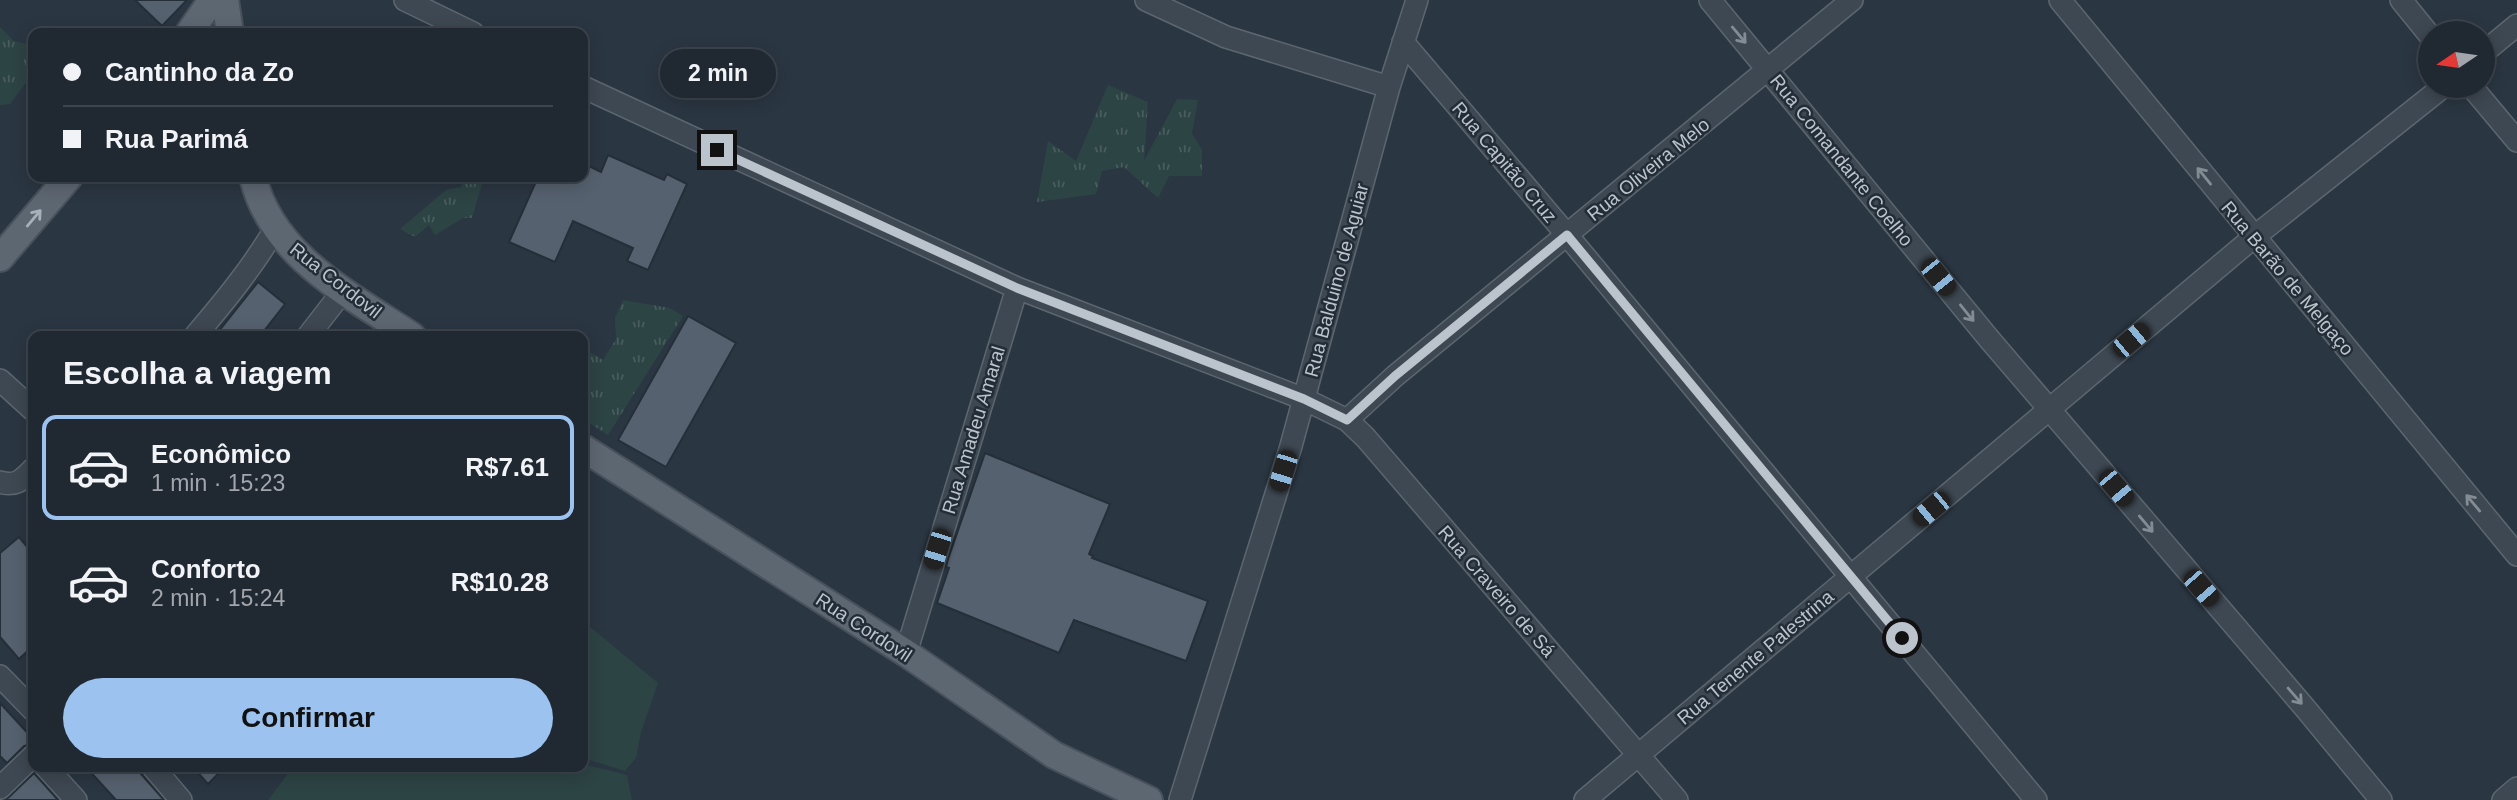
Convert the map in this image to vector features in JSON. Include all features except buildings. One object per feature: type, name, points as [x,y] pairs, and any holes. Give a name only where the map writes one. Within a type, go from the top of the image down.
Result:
[{"type":"main road","points":[[193,28],[212,0]]},
{"type":"main road","points":[[225,0],[229,28]]},
{"type":"main road","points":[[0,258],[65,182]]},
{"type":"main road","name":"Rua Cordovil","points":[[255,182],[263,208],[275,229],[314,269],[404,331]]},
{"type":"main road","name":"Rua Cordovil","points":[[588,451],[906,653],[1054,755],[1149,800]]},
{"type":"street","points":[[405,0],[463,28]]},
{"type":"street","points":[[1146,0],[1226,37],[1389,87]]},
{"type":"street","name":"Rua Balduino de Aguiar","points":[[1180,800],[1304,399],[1389,87],[1417,0]]},
{"type":"street","name":"Rua Comandante Coelho","points":[[1710,0],[2049,409],[2381,800]]},
{"type":"street","name":"Rua Oliveira Melo","points":[[1347,420],[1395,376],[1852,0]]},
{"type":"street","name":"Rua Barão de Melgaço","points":[[2060,0],[2517,555]]},
{"type":"street","points":[[2400,0],[2418,21]]},
{"type":"street","points":[[2496,42],[2517,25]]},
{"type":"street","name":"Rua Capitão Cruz","points":[[1403,42],[1567,235],[2036,800]]},
{"type":"street","name":"Rua Craveiro de Sá","points":[[588,89],[1017,288],[1304,399],[1347,420],[1383,458],[1677,800]]},
{"type":"street","name":"Rua Tenente Palestrina","points":[[1585,800],[2254,237],[2429,98]]},
{"type":"street","points":[[2481,98],[2517,141]]},
{"type":"street","points":[[199,331],[231,294],[262,252],[275,229]]},
{"type":"street","name":"Rua Amadeu Amaral","points":[[906,653],[1017,288]]},
{"type":"street","points":[[312,331],[343,291]]},
{"type":"street","points":[[0,380],[28,405]]},
{"type":"street","points":[[0,482],[10,485],[19,482],[28,474]]},
{"type":"street","points":[[0,676],[28,705]]},
{"type":"street","points":[[0,788],[28,761]]},
{"type":"street","points":[[50,772],[76,800]]},
{"type":"street","points":[[157,772],[181,800]]},
{"type":"street","points":[[2503,800],[2517,788]]},
{"type":"green space","points":[[0,27],[14,41],[28,44],[28,82],[10,104],[0,105]]},
{"type":"green space","points":[[1108,85],[1148,102],[1144,161],[1177,99],[1198,100],[1192,133],[1202,150],[1202,176],[1169,176],[1158,198],[1124,167],[1102,171],[1096,194],[1037,202],[1048,141],[1076,161]]},
{"type":"green space","points":[[463,182],[483,182],[472,218],[463,218],[435,235],[429,225],[415,237],[400,229],[446,190],[461,187]]},
{"type":"green space","points":[[623,300],[670,308],[683,316],[608,435],[588,422],[588,351],[603,360],[616,339],[615,318]]},
{"type":"green space","points":[[588,625],[658,683],[641,732],[636,758],[625,771],[588,760]]},
{"type":"green space","points":[[588,765],[627,775],[632,800],[268,800],[289,772],[588,772]]},
{"type":"route","points":[[717,150],[1017,288],[1304,399],[1347,420],[1395,376],[1567,235],[1902,638]]}]
